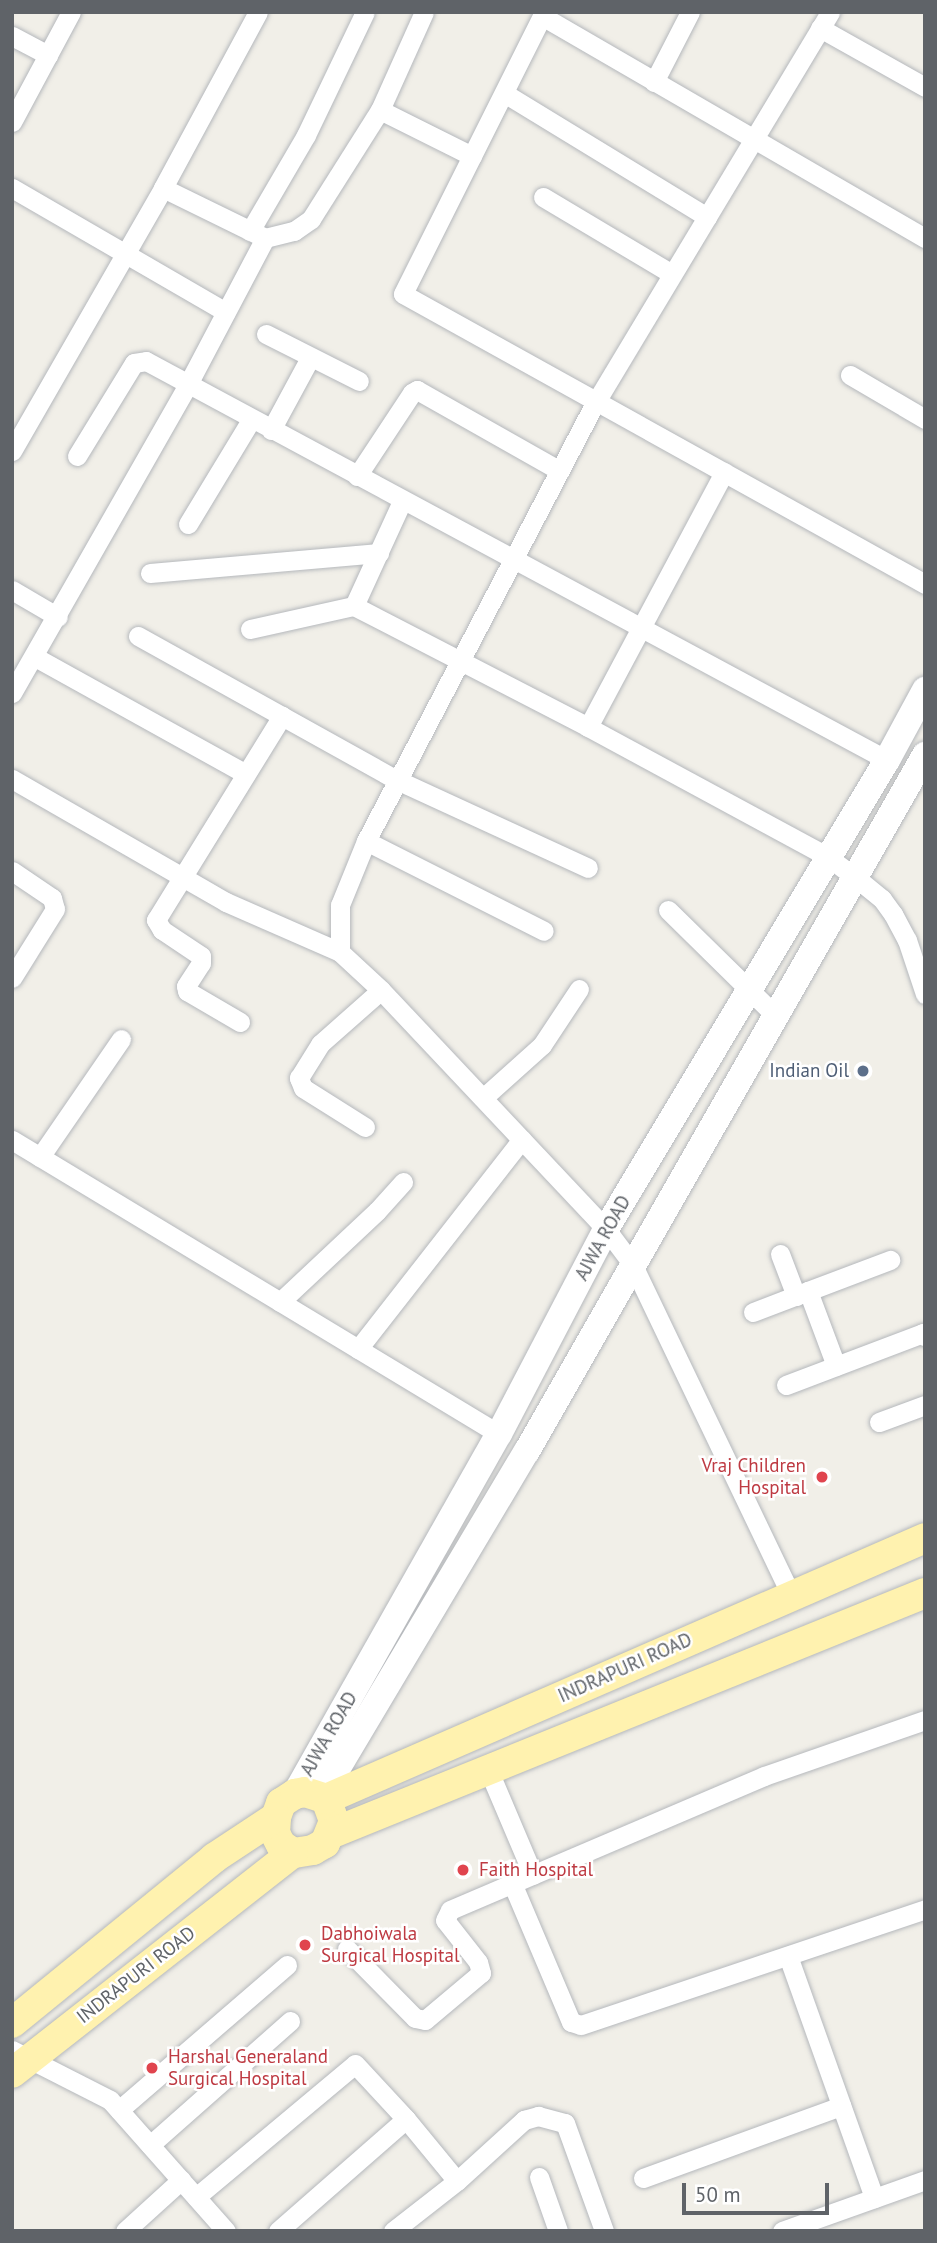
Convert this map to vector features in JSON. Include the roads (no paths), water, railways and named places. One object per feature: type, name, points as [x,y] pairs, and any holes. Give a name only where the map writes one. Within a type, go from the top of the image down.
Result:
[{"type":"main road","name":"AJWA ROAD","points":[[314,1796],[606,1229],[887,760],[925,690]]},
{"type":"main road","name":"AJWA ROAD","points":[[314,1796],[527,1451],[925,755]]},
{"type":"main road","name":"INDRAPURI ROAD","points":[[314,1796],[925,1538]]},
{"type":"main road","name":"INDRAPURI ROAD","points":[[330,1835],[925,1593]]},
{"type":"main road","points":[[314,1796],[334,1821],[325,1843],[313,1850],[293,1853],[281,1845],[275,1833],[276,1817],[281,1804],[314,1796]]},
{"type":"main road","name":"INDRAPURI ROAD","points":[[12,2023],[214,1858],[276,1817]]},
{"type":"main road","name":"INDRAPURI ROAD","points":[[19,2060],[293,1853]]},
{"type":"street","points":[[15,111],[70,12]]},
{"type":"street","points":[[12,451],[163,188],[258,12]]},
{"type":"street","points":[[163,188],[258,234],[294,231],[310,219],[380,110],[424,12]]},
{"type":"street","points":[[654,82],[690,12]]},
{"type":"street","points":[[925,238],[654,82],[543,14],[403,294],[925,584]]},
{"type":"street","points":[[12,693],[36,657],[226,312],[258,234],[306,135],[356,15]]},
{"type":"street","points":[[340,952],[340,905],[366,841],[458,662],[514,561],[597,400],[825,20],[925,87]]},
{"type":"street","points":[[12,37],[48,55]]},
{"type":"street","points":[[504,93],[707,217]]},
{"type":"street","points":[[380,110],[472,156]]},
{"type":"street","points":[[12,188],[226,312]]},
{"type":"street","points":[[543,197],[673,274]]},
{"type":"street","points":[[266,334],[359,381]]},
{"type":"street","points":[[271,430],[310,358]]},
{"type":"street","points":[[77,456],[139,359],[514,561],[644,627],[887,760]]},
{"type":"street","points":[[850,375],[925,419]]},
{"type":"street","points":[[357,477],[416,390],[560,471]]},
{"type":"street","points":[[188,524],[251,420]]},
{"type":"street","points":[[588,727],[644,627],[724,472]]},
{"type":"street","points":[[354,606],[402,501]]},
{"type":"street","points":[[150,573],[379,553]]},
{"type":"street","points":[[12,590],[58,617]]},
{"type":"street","points":[[250,628],[354,606],[588,727],[828,857],[881,899],[893,914],[907,940],[925,994]]},
{"type":"street","points":[[138,636],[397,780],[588,868]]},
{"type":"street","points":[[36,657],[246,774]]},
{"type":"street","points":[[240,1022],[187,991],[186,986],[201,963],[201,956],[158,926],[156,920],[282,716]]},
{"type":"street","points":[[12,779],[226,902],[340,952],[381,990],[606,1229],[633,1265],[791,1595]]},
{"type":"street","points":[[366,841],[544,931]]},
{"type":"street","points":[[12,871],[52,898],[55,909],[12,978]]},
{"type":"street","points":[[668,910],[775,1016]]},
{"type":"street","points":[[483,1098],[542,1045],[579,989]]},
{"type":"street","points":[[365,1127],[303,1088],[299,1078],[320,1044],[381,990]]},
{"type":"street","points":[[40,1157],[121,1039]]},
{"type":"street","points":[[358,1349],[522,1139]]},
{"type":"street","points":[[12,1140],[499,1434]]},
{"type":"street","points":[[280,1302],[350,1238],[403,1182]]},
{"type":"street","points":[[780,1254],[836,1366]]},
{"type":"street","points":[[753,1312],[890,1260]]},
{"type":"street","points":[[786,1385],[923,1333],[925,1336]]},
{"type":"street","points":[[879,1422],[925,1405]]},
{"type":"street","points":[[347,1950],[415,2018],[425,2020],[481,1973],[478,1962],[445,1920],[447,1913],[764,1776],[925,1720]]},
{"type":"street","points":[[488,1769],[533,1875]]},
{"type":"street","points":[[512,1883],[570,2022],[581,2025],[925,1909]]},
{"type":"street","points":[[789,1956],[874,2198]]},
{"type":"street","points":[[119,2110],[287,1965]]},
{"type":"street","points":[[150,2145],[290,2021]]},
{"type":"street","points":[[19,2060],[110,2100],[226,2231]]},
{"type":"street","points":[[196,2197],[349,2066],[358,2066],[457,2181]]},
{"type":"street","points":[[643,2178],[841,2106]]},
{"type":"street","points":[[393,2231],[457,2181],[524,2120],[538,2116],[565,2123],[604,2231]]},
{"type":"street","points":[[278,2231],[406,2119]]},
{"type":"street","points":[[539,2177],[558,2231]]},
{"type":"street","points":[[125,2231],[181,2180]]},
{"type":"street","points":[[782,2231],[925,2180]]},
{"type":"place","name":"Indian Oil","points":[[863,1071]]},
{"type":"place","name":"Vraj Children Hospital","points":[[822,1477]]},
{"type":"place","name":"Faith Hospital","points":[[463,1870]]},
{"type":"place","name":"Dabhoiwala Surgical Hospital","points":[[305,1945]]},
{"type":"place","name":"Harshal Generaland Surgical Hospital","points":[[152,2068]]}]
